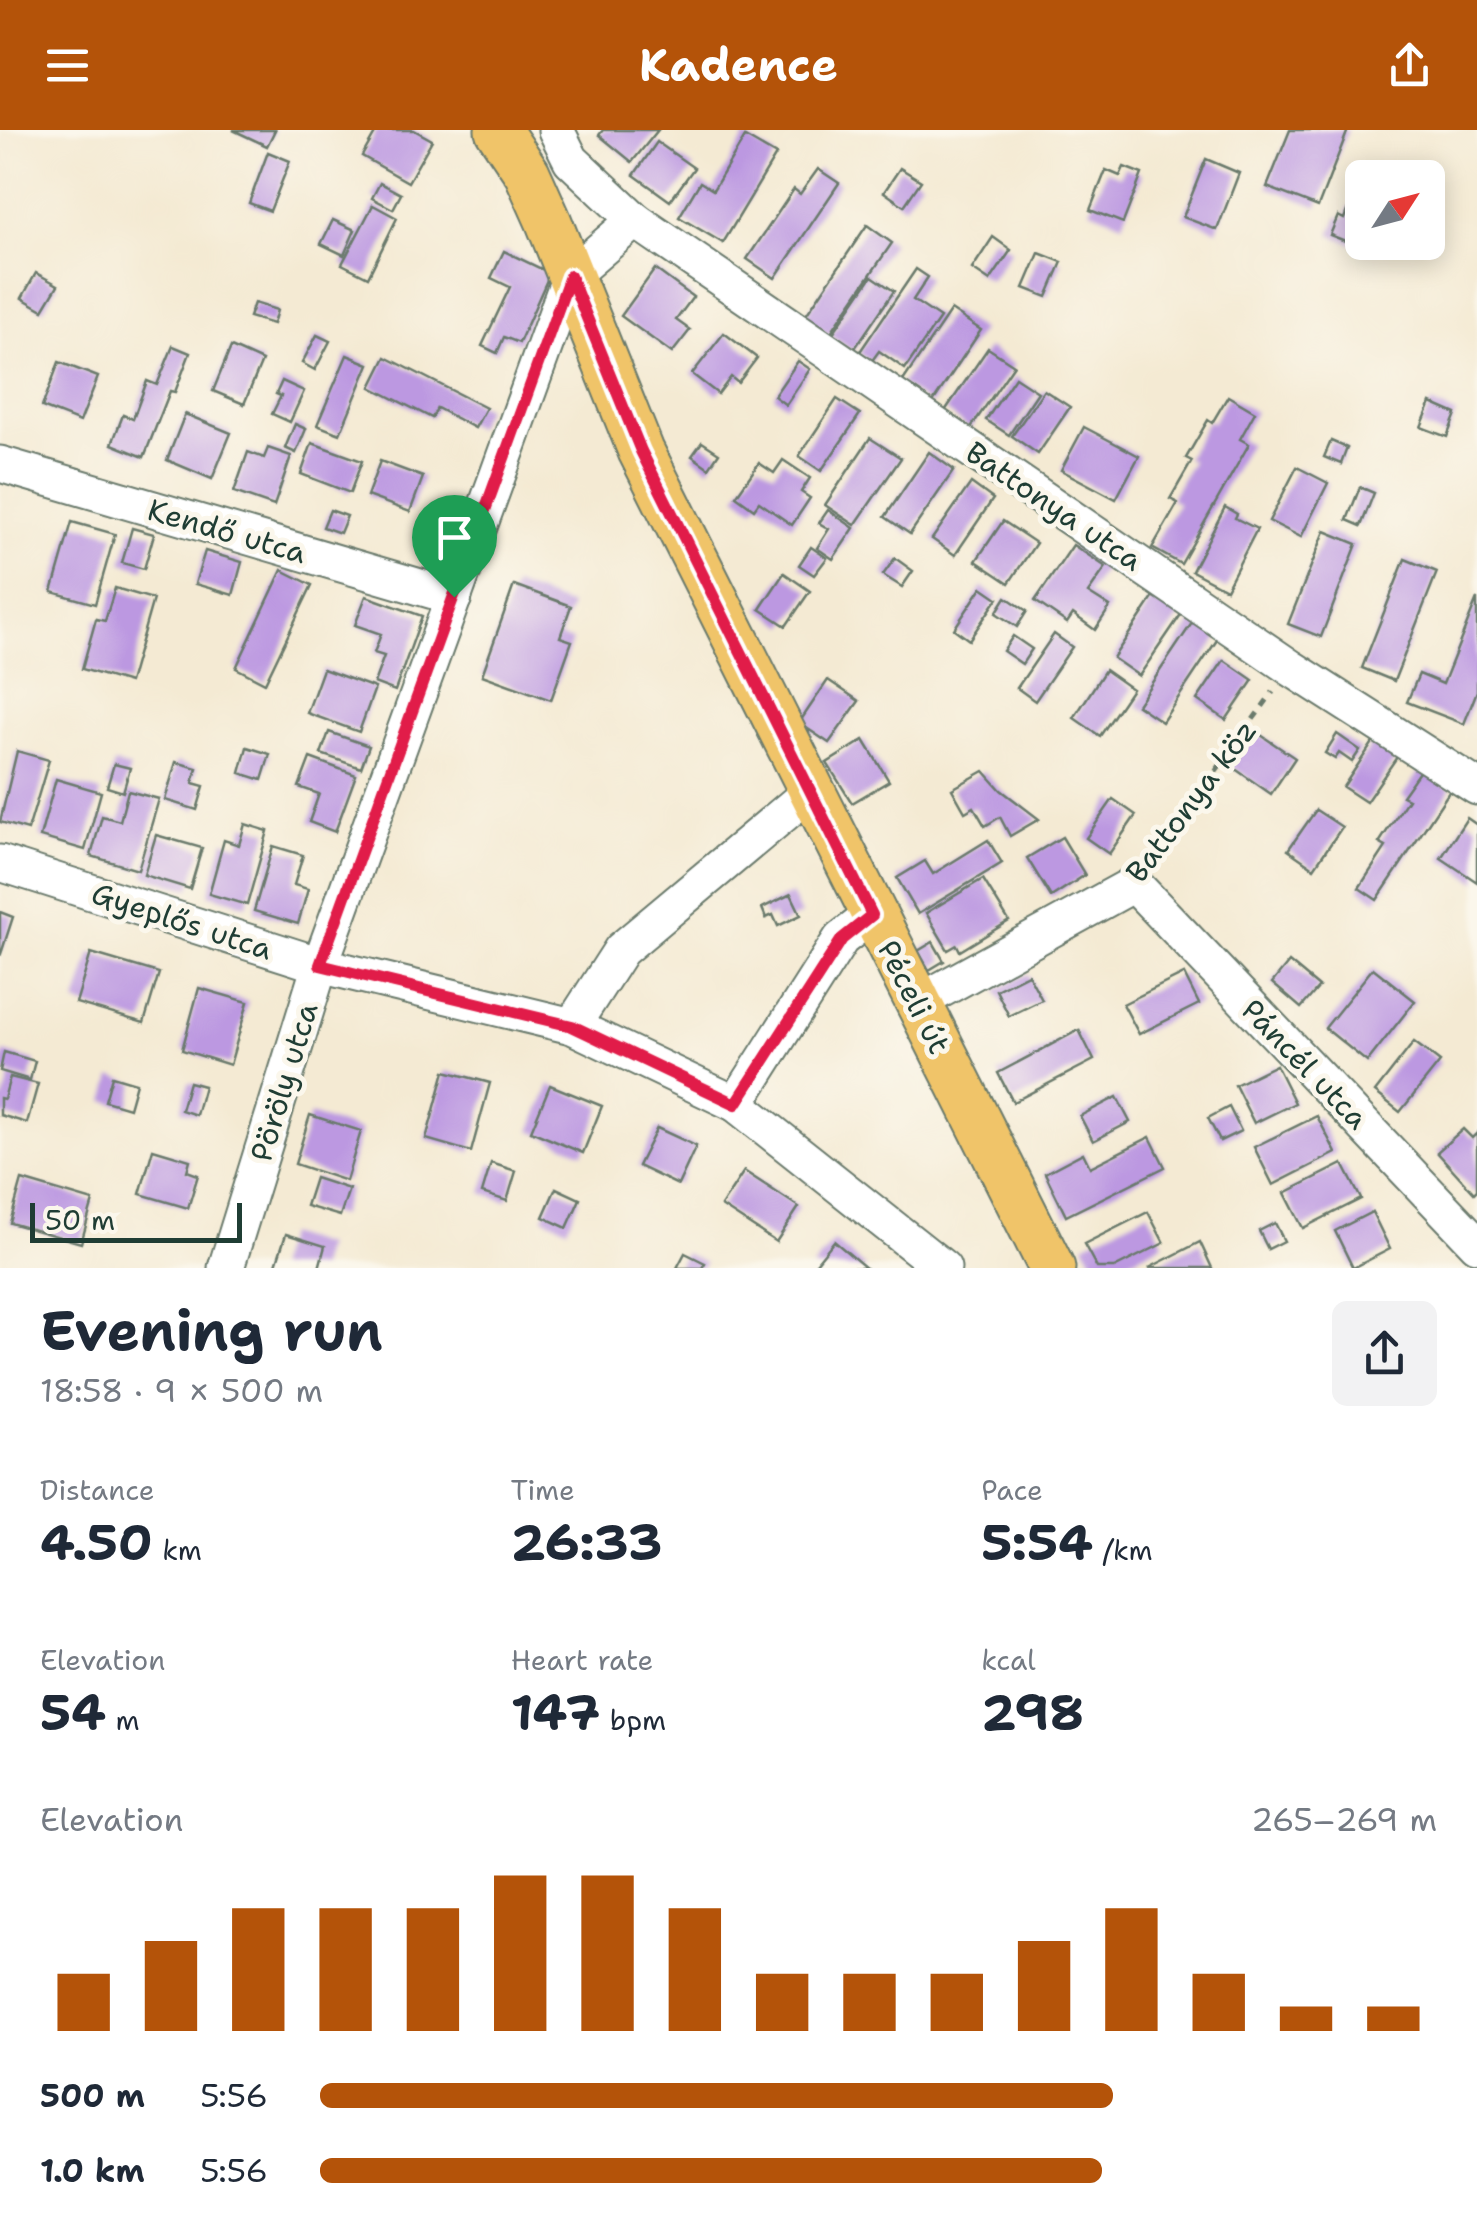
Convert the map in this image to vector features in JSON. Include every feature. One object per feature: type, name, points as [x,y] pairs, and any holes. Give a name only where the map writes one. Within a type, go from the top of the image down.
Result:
[{"type":"main road","name":"Péceli út","points":[[508,133],[641,451],[1052,1268]]},
{"type":"street","name":"Battonya utca","points":[[564,145],[634,220],[1291,668],[1477,787]]},
{"type":"street","points":[[570,276],[634,220]]},
{"type":"street","name":"Pöröly utca","points":[[226,1268],[320,965],[570,276]]},
{"type":"street","name":"Kendő utca","points":[[0,464],[454,597]]},
{"type":"street","points":[[572,1026],[621,950],[810,792]]},
{"type":"street","name":"Gyeplős utca","points":[[0,863],[320,965],[572,1026],[736,1104],[943,1268]]},
{"type":"street","name":"Battonya köz","points":[[917,1003],[1134,884]]},
{"type":"street","name":"Páncél utca","points":[[1134,884],[1477,1244]]},
{"type":"street","points":[[736,1104],[842,939],[872,915]]},
{"type":"path","name":"Battonya köz","points":[[1134,884],[1291,668]]},
{"type":"building","points":[[233,130],[275,130],[267,146]]},
{"type":"building","points":[[377,130],[414,130],[432,140],[408,182],[362,156]]},
{"type":"building","points":[[603,130],[658,130],[632,162],[599,135]]},
{"type":"building","points":[[1290,130],[1348,130],[1318,207],[1267,187]]},
{"type":"building","points":[[745,137],[776,155],[723,243],[679,217],[700,182],[713,190]]},
{"type":"building","points":[[657,142],[694,168],[670,201],[634,175]]},
{"type":"building","points":[[268,152],[290,161],[270,211],[249,203]]},
{"type":"building","points":[[1206,159],[1239,173],[1217,230],[1183,217]]},
{"type":"building","points":[[1124,167],[1142,174],[1123,223],[1090,210],[1106,170],[1120,176]]},
{"type":"building","points":[[900,168],[921,181],[904,206],[884,192]]},
{"type":"building","points":[[818,169],[839,183],[775,278],[747,259],[794,189],[800,194]]},
{"type":"building","points":[[380,183],[401,194],[393,209],[372,198]]},
{"type":"building","points":[[373,205],[397,218],[368,277],[342,264]]},
{"type":"building","points":[[1338,216],[1344,219],[1345,241],[1330,235]]},
{"type":"building","points":[[333,220],[355,230],[344,255],[321,244]]},
{"type":"building","points":[[867,225],[892,243],[829,335],[804,318]]},
{"type":"building","points":[[993,237],[1011,250],[990,281],[972,269]]},
{"type":"building","points":[[504,251],[550,273],[519,343],[504,337],[497,353],[482,346],[510,287],[491,278]]},
{"type":"building","points":[[1039,253],[1062,262],[1047,297],[1024,288]]},
{"type":"building","points":[[655,269],[693,297],[676,320],[690,330],[672,353],[621,316]]},
{"type":"building","points":[[916,269],[928,277],[913,300],[940,318],[905,369],[879,351],[871,362],[859,353]]},
{"type":"building","points":[[36,273],[58,285],[43,310],[22,298]]},
{"type":"building","points":[[872,276],[894,291],[853,351],[831,336]]},
{"type":"building","points":[[254,303],[277,310],[273,324],[249,317]]},
{"type":"building","points":[[951,310],[981,330],[931,405],[901,384]]},
{"type":"building","points":[[724,333],[757,358],[738,383],[731,377],[718,394],[692,374]]},
{"type":"building","points":[[317,335],[330,341],[315,370],[302,363]]},
{"type":"building","points":[[173,346],[190,353],[144,457],[112,444],[123,415],[133,419],[147,381],[157,385]]},
{"type":"building","points":[[231,347],[262,361],[244,404],[213,391]]},
{"type":"building","points":[[988,348],[1014,365],[970,429],[945,411]]},
{"type":"building","points":[[347,355],[369,364],[340,434],[317,425]]},
{"type":"building","points":[[386,357],[486,408],[475,428],[437,408],[432,418],[371,387]]},
{"type":"building","points":[[798,361],[810,369],[786,405],[774,396]]},
{"type":"building","points":[[59,362],[98,377],[80,422],[42,407]]},
{"type":"building","points":[[1015,377],[1038,392],[1009,435],[986,420]]},
{"type":"building","points":[[282,381],[304,391],[290,422],[272,414],[281,396],[276,394]]},
{"type":"building","points":[[1044,390],[1070,407],[1038,454],[1012,436]]},
{"type":"building","points":[[1228,396],[1255,412],[1240,439],[1249,444],[1181,564],[1152,548],[1178,503],[1170,499],[1192,461],[1186,458],[1208,420],[1212,423]]},
{"type":"building","points":[[837,399],[860,414],[821,471],[799,456]]},
{"type":"building","points":[[1431,403],[1456,414],[1447,437],[1421,427]]},
{"type":"building","points":[[185,414],[231,433],[212,479],[167,460]]},
{"type":"building","points":[[295,424],[306,429],[296,453],[285,448]]},
{"type":"building","points":[[1084,427],[1139,456],[1116,499],[1061,470]]},
{"type":"building","points":[[870,438],[901,458],[855,525],[825,505]]},
{"type":"building","points":[[1331,441],[1347,448],[1341,464],[1324,457]]},
{"type":"building","points":[[702,442],[719,453],[709,468],[692,456]]},
{"type":"building","points":[[312,443],[362,461],[350,493],[301,474]]},
{"type":"building","points":[[268,448],[291,456],[274,506],[234,492],[248,452],[264,458]]},
{"type":"building","points":[[929,452],[954,470],[910,534],[885,517]]},
{"type":"building","points":[[783,460],[810,478],[801,492],[810,498],[792,525],[759,502],[754,509],[736,496],[759,463],[774,473]]},
{"type":"building","points":[[380,461],[423,477],[410,512],[367,496]]},
{"type":"building","points":[[1297,467],[1328,483],[1301,537],[1269,521]]},
{"type":"building","points":[[971,483],[993,499],[955,555],[932,539]]},
{"type":"building","points":[[1360,487],[1374,493],[1361,526],[1347,520]]},
{"type":"building","points":[[1225,507],[1237,514],[1235,518],[1257,529],[1226,589],[1192,571]]},
{"type":"building","points":[[330,510],[347,516],[340,533],[323,527]]},
{"type":"building","points":[[828,510],[854,528],[833,559],[817,548],[829,529],[819,523]]},
{"type":"building","points":[[1003,521],[1036,543],[1009,583],[976,561]]},
{"type":"building","points":[[72,522],[115,534],[95,604],[52,592]]},
{"type":"building","points":[[132,528],[154,534],[144,569],[122,563]]},
{"type":"building","points":[[1325,531],[1357,544],[1321,637],[1288,624]]},
{"type":"building","points":[[1073,545],[1106,567],[1088,593],[1110,607],[1095,630],[1073,614],[1067,623],[1035,601]]},
{"type":"building","points":[[811,547],[827,558],[814,575],[799,565]]},
{"type":"building","points":[[205,551],[242,562],[233,595],[195,584]]},
{"type":"building","points":[[895,558],[913,571],[902,587],[883,575]]},
{"type":"building","points":[[1405,559],[1437,572],[1394,681],[1362,668]]},
{"type":"building","points":[[282,570],[312,585],[265,683],[236,668]]},
{"type":"building","points":[[784,573],[810,591],[786,626],[760,609]]},
{"type":"building","points":[[514,585],[571,606],[560,637],[572,641],[551,700],[482,675]]},
{"type":"building","points":[[982,587],[998,598],[969,640],[954,629]]},
{"type":"building","points":[[115,588],[153,599],[129,683],[82,669],[96,619],[105,621]]},
{"type":"building","points":[[1155,595],[1182,613],[1139,676],[1113,658]]},
{"type":"building","points":[[366,596],[422,616],[395,691],[374,683],[384,656],[374,653],[381,634],[355,625]]},
{"type":"building","points":[[1006,597],[1027,611],[1017,627],[996,613]]},
{"type":"building","points":[[1477,599],[1477,691],[1464,724],[1407,702],[1419,674],[1443,684]]},
{"type":"building","points":[[1194,620],[1219,637],[1162,722],[1137,705]]},
{"type":"building","points":[[1054,634],[1072,647],[1035,701],[1017,688]]},
{"type":"building","points":[[1013,636],[1032,649],[1022,664],[1003,651]]},
{"type":"building","points":[[1224,660],[1253,680],[1226,720],[1197,700]]},
{"type":"building","points":[[323,669],[375,688],[359,732],[307,713]]},
{"type":"building","points":[[1105,670],[1132,689],[1100,736],[1074,718]]},
{"type":"building","points":[[828,680],[859,701],[829,743],[799,723]]},
{"type":"building","points":[[1255,731],[1295,758],[1271,794],[1231,766]]},
{"type":"building","points":[[329,732],[369,746],[361,768],[321,754]]},
{"type":"building","points":[[1337,734],[1360,750],[1352,762],[1339,753],[1335,759],[1325,753]]},
{"type":"building","points":[[1376,738],[1399,754],[1366,802],[1343,787]]},
{"type":"building","points":[[864,740],[889,781],[852,803],[827,763]]},
{"type":"building","points":[[247,747],[270,754],[262,780],[240,773]]},
{"type":"building","points":[[17,751],[49,760],[28,830],[0,822]]},
{"type":"building","points":[[310,758],[356,775],[335,832],[309,822],[319,794],[299,787]]},
{"type":"building","points":[[176,762],[197,768],[193,783],[204,786],[197,810],[165,800]]},
{"type":"building","points":[[114,764],[130,768],[123,792],[107,787]]},
{"type":"building","points":[[1421,769],[1451,789],[1377,900],[1359,888],[1386,847],[1379,843],[1408,799],[1402,796]]},
{"type":"building","points":[[984,771],[1001,790],[1039,819],[1010,836],[1000,817],[985,826],[974,807],[965,812],[952,789]]},
{"type":"building","points":[[56,779],[101,792],[85,850],[40,837]]},
{"type":"building","points":[[128,791],[159,799],[138,870],[91,856],[102,816],[120,821]]},
{"type":"building","points":[[1113,799],[1136,815],[1109,854],[1086,838]]},
{"type":"building","points":[[1316,810],[1342,827],[1314,868],[1288,850]]},
{"type":"building","points":[[1467,818],[1477,825],[1477,882],[1441,858]]},
{"type":"building","points":[[245,824],[268,831],[247,905],[209,894],[224,840],[239,845]]},
{"type":"building","points":[[156,835],[202,848],[190,889],[144,875]]},
{"type":"building","points":[[1062,837],[1085,875],[1051,897],[1027,858]]},
{"type":"building","points":[[988,840],[1002,863],[918,914],[897,878],[925,861],[933,874]]},
{"type":"building","points":[[273,846],[303,855],[294,885],[308,889],[298,924],[254,911]]},
{"type":"building","points":[[983,879],[1009,921],[960,951],[957,945],[948,950],[926,913]]},
{"type":"building","points":[[791,894],[801,915],[778,926],[773,915],[766,918],[762,908]]},
{"type":"building","points":[[0,912],[13,917],[1,954],[0,953]]},
{"type":"building","points":[[933,942],[944,961],[929,970],[918,951]]},
{"type":"building","points":[[91,953],[159,973],[144,1023],[76,1003]]},
{"type":"building","points":[[1289,962],[1319,987],[1301,1008],[1272,983]]},
{"type":"building","points":[[1373,968],[1415,1001],[1367,1062],[1325,1028]]},
{"type":"building","points":[[1028,974],[1042,1000],[1009,1016],[996,990]]},
{"type":"building","points":[[1184,974],[1199,1004],[1139,1034],[1123,1004]]},
{"type":"building","points":[[199,988],[248,1002],[230,1065],[182,1050]]},
{"type":"building","points":[[1079,1030],[1094,1060],[1013,1102],[998,1073]]},
{"type":"building","points":[[1414,1042],[1440,1062],[1400,1112],[1375,1092]]},
{"type":"building","points":[[4,1052],[35,1061],[30,1080],[0,1071]]},
{"type":"building","points":[[1276,1065],[1295,1103],[1254,1123],[1235,1085]]},
{"type":"building","points":[[445,1071],[490,1083],[471,1152],[426,1139]]},
{"type":"building","points":[[112,1076],[136,1083],[129,1108],[105,1101]]},
{"type":"building","points":[[10,1077],[38,1084],[27,1123],[0,1115],[0,1098],[4,1099]]},
{"type":"building","points":[[189,1082],[204,1086],[196,1115],[181,1110]]},
{"type":"building","points":[[550,1085],[602,1106],[583,1153],[531,1131]]},
{"type":"building","points":[[1117,1097],[1130,1122],[1093,1141],[1080,1116]]},
{"type":"building","points":[[1229,1107],[1241,1131],[1220,1141],[1208,1118]]},
{"type":"building","points":[[310,1115],[361,1131],[346,1181],[295,1164]]},
{"type":"building","points":[[1317,1116],[1336,1153],[1273,1185],[1254,1147]]},
{"type":"building","points":[[657,1128],[696,1146],[678,1185],[638,1166]]},
{"type":"building","points":[[1463,1129],[1472,1138],[1477,1133],[1474,1193],[1437,1152]]},
{"type":"building","points":[[1150,1137],[1165,1167],[1066,1216],[1045,1173],[1083,1153],[1090,1167]]},
{"type":"building","points":[[153,1149],[190,1160],[187,1171],[198,1175],[188,1208],[140,1194]]},
{"type":"building","points":[[491,1163],[516,1171],[507,1201],[482,1193]]},
{"type":"building","points":[[1343,1164],[1361,1199],[1303,1228],[1285,1193]]},
{"type":"building","points":[[744,1171],[799,1207],[776,1242],[721,1206]]},
{"type":"building","points":[[315,1178],[349,1189],[340,1216],[306,1206]]},
{"type":"building","points":[[22,1180],[93,1201],[81,1243],[10,1223]]},
{"type":"building","points":[[556,1188],[580,1199],[567,1228],[543,1217]]},
{"type":"building","points":[[1148,1212],[1164,1243],[1114,1268],[1097,1268],[1084,1244]]},
{"type":"building","points":[[1372,1212],[1390,1249],[1353,1268],[1335,1231]]},
{"type":"building","points":[[1275,1223],[1284,1241],[1268,1249],[1259,1231]]},
{"type":"building","points":[[286,1234],[325,1246],[319,1268],[275,1268]]},
{"type":"building","points":[[834,1241],[866,1268],[812,1268]]},
{"type":"building","points":[[1200,1242],[1212,1268],[1149,1268]]},
{"type":"building","points":[[685,1253],[705,1263],[702,1268],[677,1268]]},
{"type":"route","points":[[570,276],[641,451],[872,915],[842,939],[736,1104],[572,1026],[320,965],[454,597],[570,276]]}]
